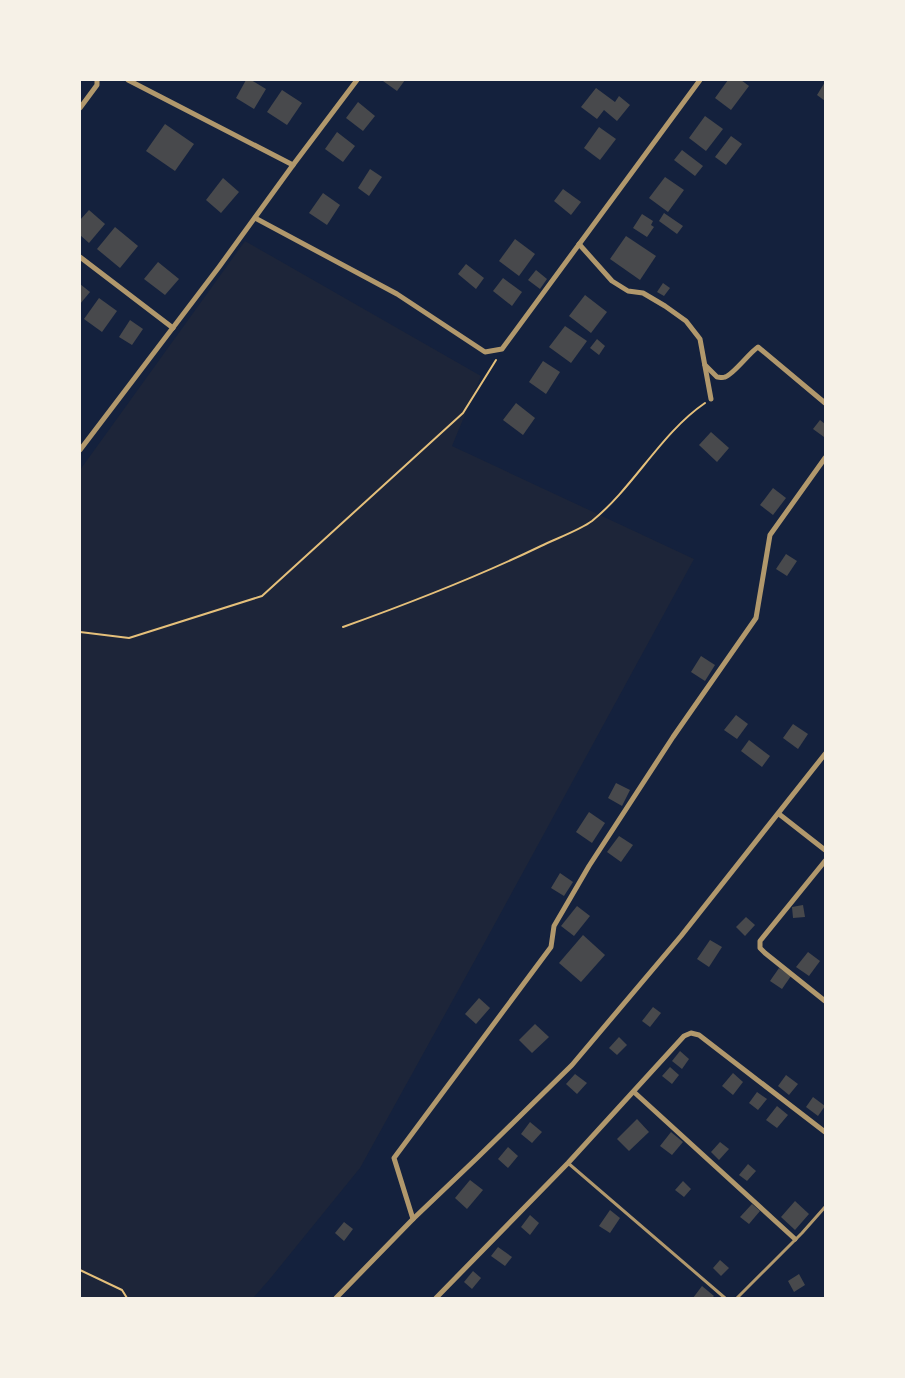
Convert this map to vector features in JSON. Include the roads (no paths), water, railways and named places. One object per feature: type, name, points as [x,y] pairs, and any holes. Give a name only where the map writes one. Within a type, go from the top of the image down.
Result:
[{"type":"street","points":[[80,108],[97,80]]},
{"type":"street","points":[[128,80],[293,165]]},
{"type":"street","points":[[80,450],[357,80]]},
{"type":"street","points":[[255,218],[397,294],[485,352],[502,349],[700,80]]},
{"type":"street","points":[[579,244],[612,281],[628,291],[643,293],[686,320],[700,339],[711,399]]},
{"type":"street","points":[[80,257],[173,328]]},
{"type":"street","points":[[705,365],[717,377],[725,377],[732,373],[749,352],[758,346],[825,402]]},
{"type":"street","points":[[412,1219],[394,1158],[551,947],[554,926],[589,866],[673,737],[756,618],[770,535],[825,458]]},
{"type":"street","points":[[336,1298],[412,1219],[478,1158],[572,1065],[681,936],[825,754]]},
{"type":"street","points":[[779,814],[825,850]]},
{"type":"street","points":[[825,861],[760,941],[760,948],[825,1001]]},
{"type":"street","points":[[436,1298],[568,1163],[684,1036],[691,1033],[696,1034],[825,1132]]},
{"type":"street","points":[[634,1092],[796,1239]]},
{"type":"lane","points":[[568,1163],[725,1298]]},
{"type":"lane","points":[[737,1298],[825,1207]]}]
